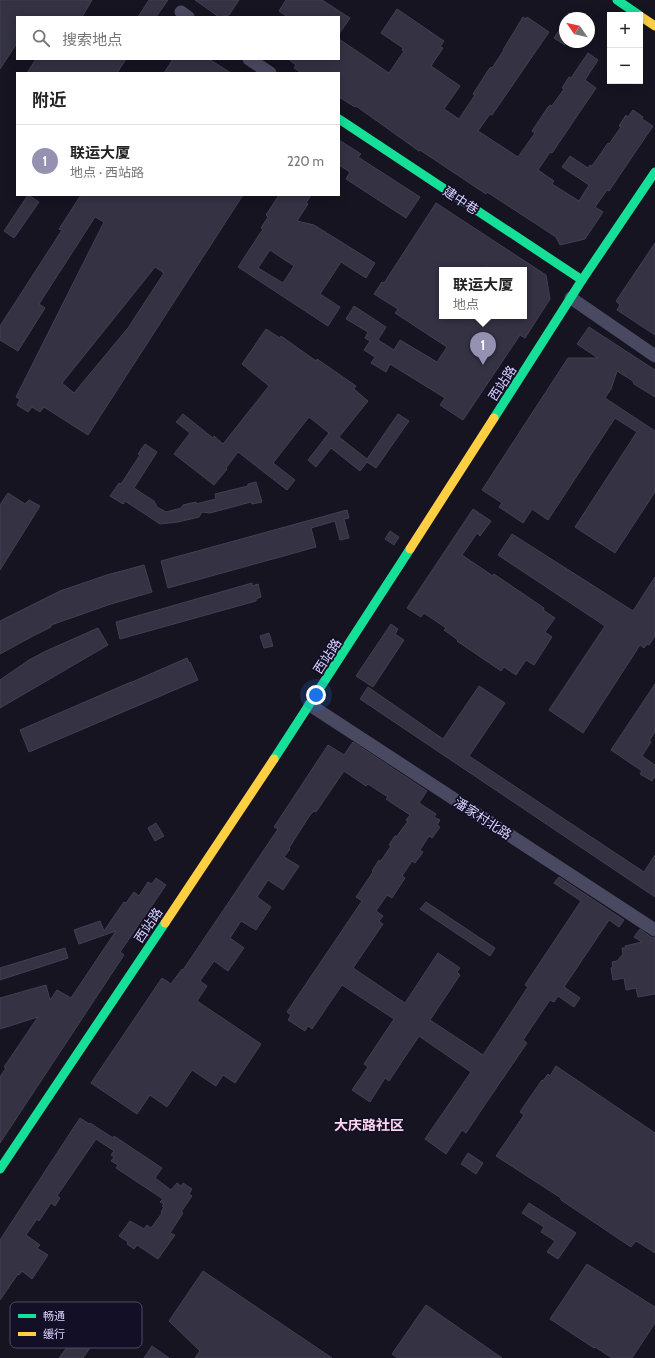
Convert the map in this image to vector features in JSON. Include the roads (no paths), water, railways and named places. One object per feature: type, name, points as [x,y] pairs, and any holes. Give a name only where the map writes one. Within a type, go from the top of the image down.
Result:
[{"type":"street","points":[[617,0],[635,12]]},
{"type":"street","points":[[643,17],[655,26]]},
{"type":"street","points":[[250,60],[268,72]]},
{"type":"street","name":"建中巷","points":[[340,120],[582,280]]},
{"type":"street","name":"西站路","points":[[0,1169],[310,706],[572,298],[582,280],[655,172]]},
{"type":"street","points":[[572,298],[655,356]]},
{"type":"street","name":"潘家村北路","points":[[310,706],[655,930]]},
{"type":"place","name":"联运大厦","points":[[483,365]]},
{"type":"district","name":"大庆路社区","points":[[369,1125]]}]
